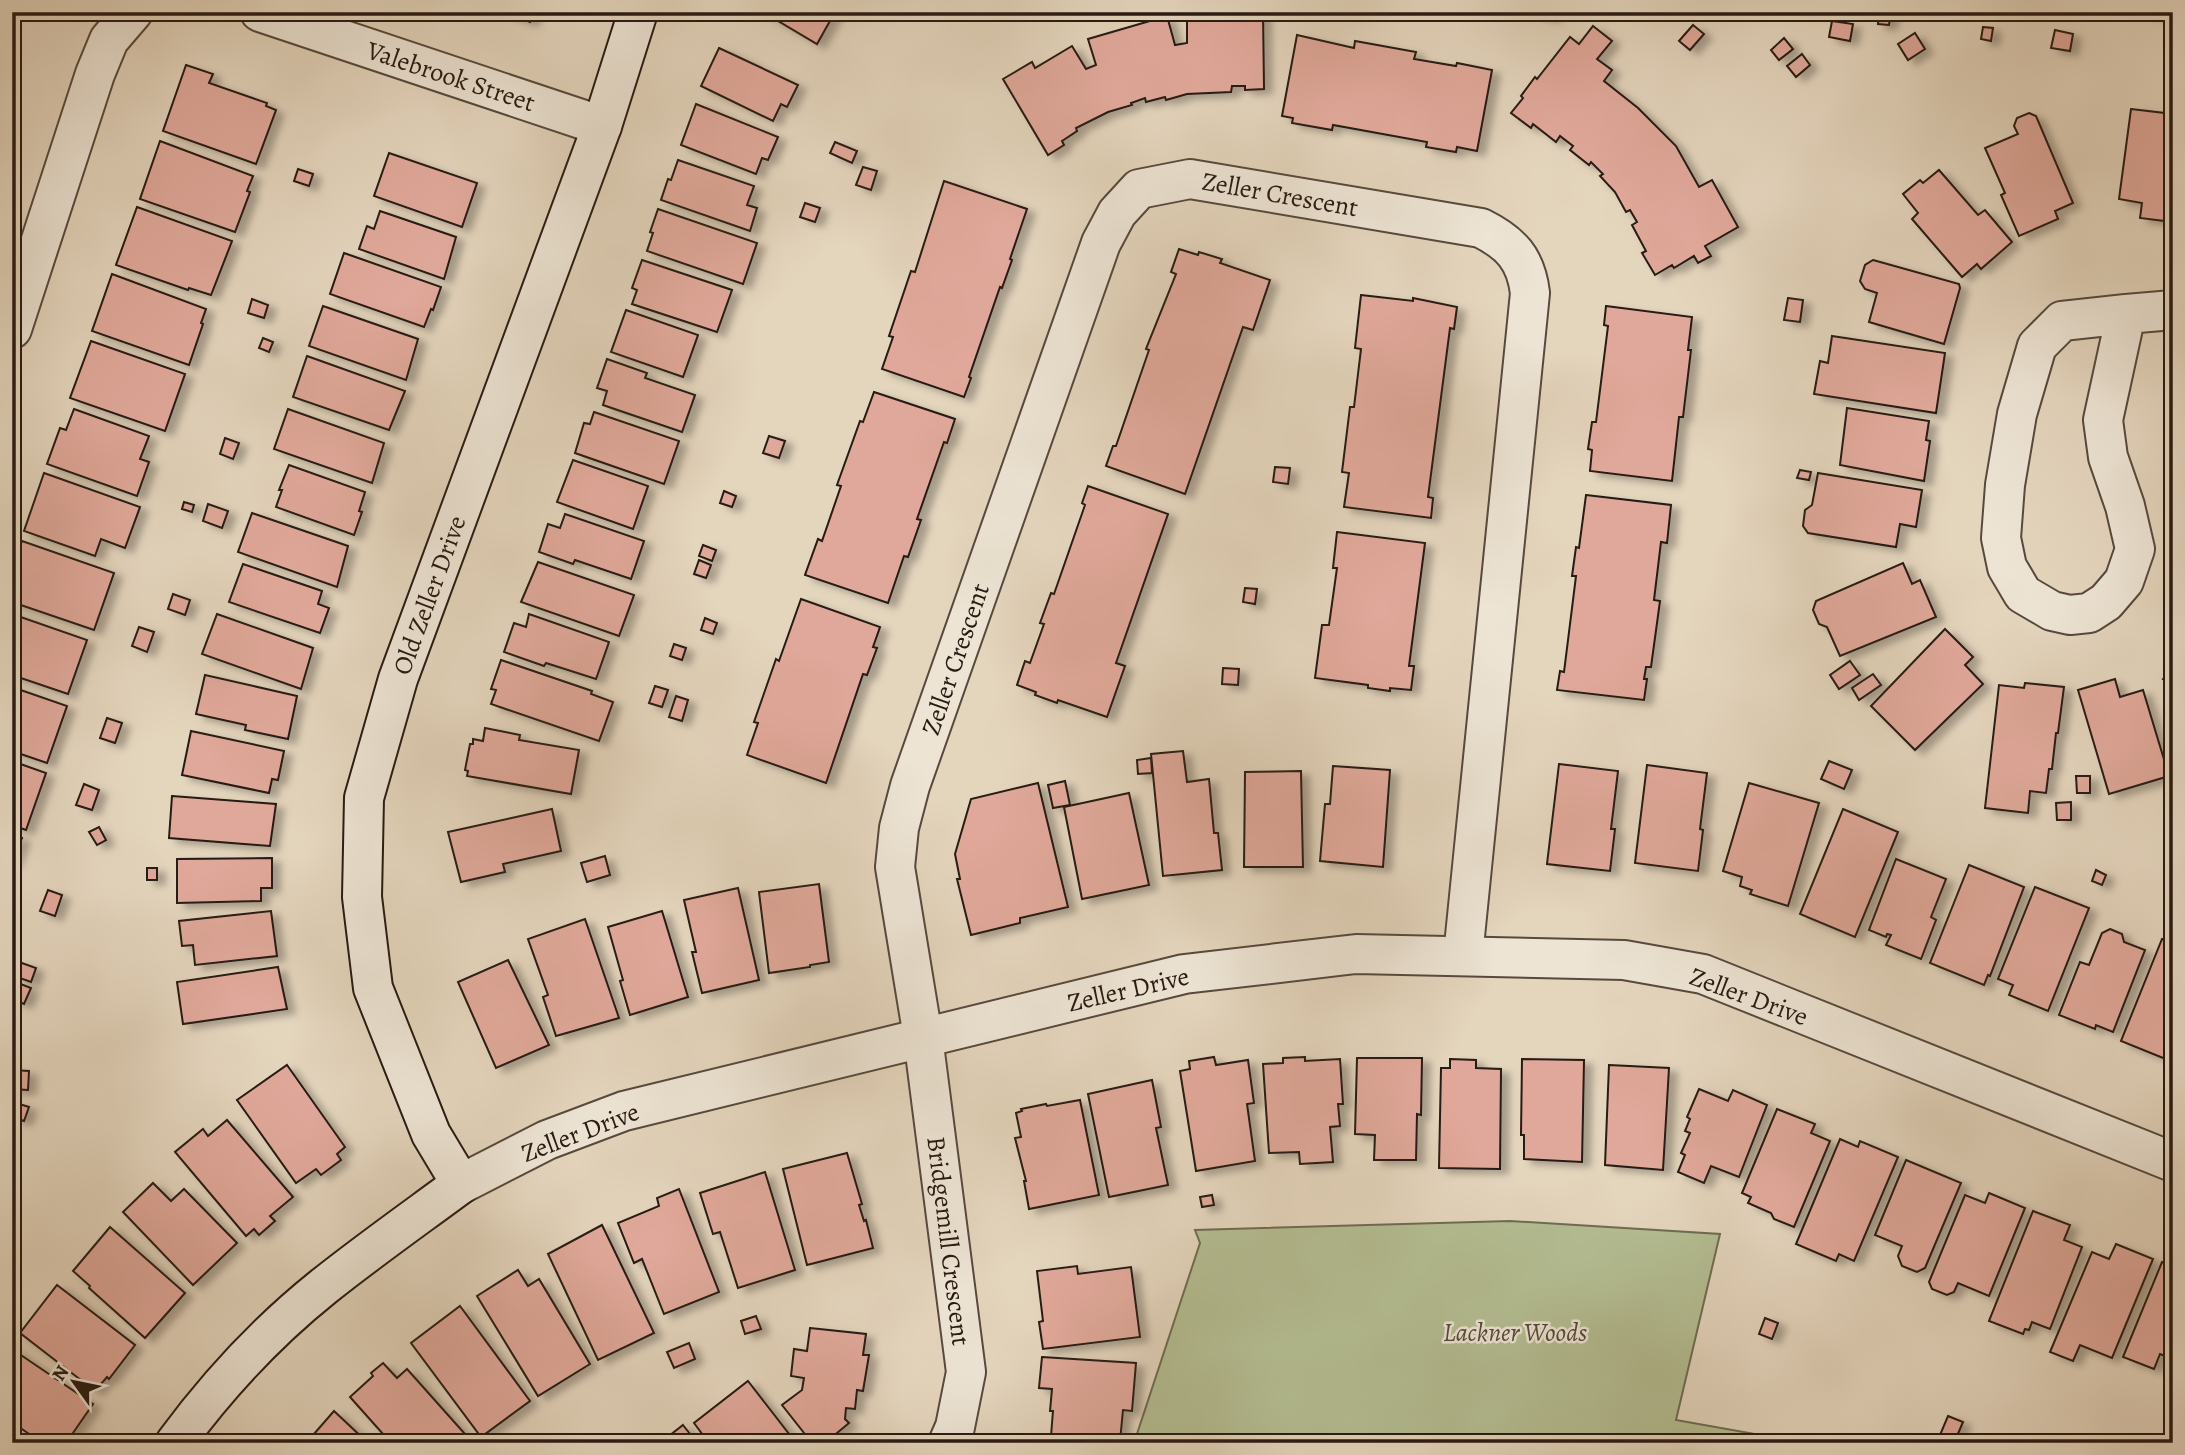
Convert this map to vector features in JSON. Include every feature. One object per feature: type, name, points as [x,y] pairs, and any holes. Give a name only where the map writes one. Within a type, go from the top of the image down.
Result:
[{"type":"street","points":[[14,319],[95,74],[109,40],[133,12]]},
{"type":"street","name":"Valebrook Street","points":[[260,12],[602,126]]},
{"type":"street","name":"Old Zeller Drive","points":[[461,1184],[430,1134],[373,988],[362,897],[364,798],[398,679],[602,126],[638,12]]},
{"type":"street","name":"Zeller Crescent","points":[[923,1037],[895,867],[898,828],[910,786],[1101,243],[1117,213],[1139,189],[1190,179],[1481,228],[1495,235],[1513,251],[1528,272],[1530,293],[1463,956]]},
{"type":"street","points":[[2126,314],[2103,420],[2108,457],[2136,549],[2124,581],[2106,602],[2089,613],[2070,615],[2052,611],[2023,594],[2007,567],[2001,538],[2005,485],[2017,414],[2037,346],[2062,321],[2126,314],[2173,310]]},
{"type":"street","name":"Zeller Drive","points":[[175,1443],[232,1374],[321,1288],[461,1184],[547,1140],[624,1111],[1184,974],[1356,954],[1624,960],[1703,974],[2173,1162]]},
{"type":"street","name":"Bridgemill Crescent","points":[[923,1037],[966,1372],[962,1400],[948,1443]]},
{"type":"green space","name":"Lackner Woods","points":[[1510,1221],[1720,1234],[1676,1420],[1805,1443],[1134,1443],[1200,1243],[1195,1230]]},
{"type":"building","points":[[504,12],[533,12],[530,22]]},
{"type":"building","points":[[763,12],[835,12],[817,44]]},
{"type":"building","points":[[1263,12],[1264,89],[1245,90],[1245,86],[1232,86],[1231,92],[1187,94],[1146,102],[1145,98],[1076,128],[1077,131],[1062,141],[1064,145],[1048,155],[1003,79],[1032,62],[1035,68],[1072,46],[1086,69],[1096,65],[1088,39],[1167,16],[1175,45],[1187,43],[1187,15]]},
{"type":"building","points":[[1531,12],[1554,12],[1552,17]]},
{"type":"building","points":[[1879,12],[1891,12],[1889,25],[1878,24]]},
{"type":"building","points":[[2173,12],[2173,16],[2144,13]]},
{"type":"building","points":[[1832,21],[1853,24],[1850,41],[1829,37]]},
{"type":"building","points":[[1693,25],[1704,34],[1690,50],[1679,41]]},
{"type":"building","points":[[1593,26],[1612,41],[1597,59],[1612,70],[1604,81],[1638,108],[1676,146],[1699,187],[1712,180],[1738,227],[1705,246],[1711,256],[1698,263],[1694,256],[1655,275],[1642,253],[1646,251],[1632,225],[1637,222],[1630,210],[1626,212],[1615,192],[1600,176],[1603,174],[1591,162],[1589,165],[1570,150],[1573,146],[1560,136],[1556,142],[1533,124],[1531,128],[1511,113],[1535,77],[1537,79],[1570,37],[1579,44]]},
{"type":"building","points":[[1983,27],[1993,28],[1991,41],[1981,39]]},
{"type":"building","points":[[2055,30],[2073,34],[2070,51],[2051,48]]},
{"type":"building","points":[[1915,33],[1925,49],[1908,60],[1898,44]]},
{"type":"building","points":[[1297,35],[1354,48],[1355,41],[1416,52],[1414,59],[1492,70],[1477,151],[1457,147],[1456,152],[1426,147],[1427,142],[1333,125],[1332,130],[1292,123],[1293,118],[1282,116]]},
{"type":"building","points":[[1784,38],[1793,49],[1779,60],[1771,50]]},
{"type":"building","points":[[719,48],[798,85],[787,107],[781,104],[773,121],[701,86]]},
{"type":"building","points":[[1802,54],[1810,65],[1796,77],[1787,66]]},
{"type":"building","points":[[186,65],[213,74],[209,83],[267,103],[266,106],[276,110],[256,164],[163,131]]},
{"type":"building","points":[[696,104],[778,137],[768,160],[762,158],[756,174],[681,145]]},
{"type":"building","points":[[2131,109],[2173,114],[2173,222],[2140,218],[2142,203],[2119,199]]},
{"type":"building","points":[[2029,113],[2036,116],[2073,203],[2055,211],[2058,219],[2019,236],[2001,195],[2005,193],[1985,148],[2018,134],[2014,126],[2017,118]]},
{"type":"building","points":[[160,141],[253,176],[235,232],[140,199]]},
{"type":"building","points":[[835,142],[857,151],[852,163],[830,153]]},
{"type":"building","points":[[389,153],[477,183],[462,227],[374,196]]},
{"type":"building","points":[[678,160],[754,186],[747,205],[757,208],[750,231],[661,200]]},
{"type":"building","points":[[863,167],[877,171],[871,190],[856,185]]},
{"type":"building","points":[[298,169],[313,174],[309,186],[294,181]]},
{"type":"building","points":[[1939,170],[1978,215],[1985,210],[2012,242],[1981,269],[1977,264],[1962,277],[1912,219],[1918,213],[1903,194],[1920,180],[1923,183]]},
{"type":"building","points":[[944,181],[1027,209],[964,397],[882,369],[893,337],[889,336],[911,271],[915,272]]},
{"type":"building","points":[[805,203],[820,208],[815,222],[800,217]]},
{"type":"building","points":[[137,207],[232,241],[211,295],[189,288],[188,290],[116,265]]},
{"type":"building","points":[[658,209],[757,243],[743,284],[647,251]]},
{"type":"building","points":[[380,211],[456,237],[444,279],[359,249],[367,226],[374,229]]},
{"type":"building","points":[[1179,249],[1222,259],[1220,263],[1270,280],[1253,330],[1243,327],[1185,494],[1106,466],[1113,446],[1116,446],[1149,350],[1146,349],[1176,274],[1171,272]]},
{"type":"building","points":[[344,253],[441,287],[424,327],[330,294]]},
{"type":"building","points":[[642,260],[732,290],[717,332],[632,304],[637,290],[632,288]]},
{"type":"building","points":[[1873,260],[1959,284],[1944,344],[1869,322],[1877,293],[1865,289],[1860,281],[1865,265]]},
{"type":"building","points":[[112,274],[206,309],[189,365],[92,331]]},
{"type":"building","points":[[1361,295],[1413,301],[1413,298],[1457,307],[1454,329],[1450,328],[1428,497],[1433,498],[1431,518],[1344,507],[1349,473],[1342,472],[1361,349],[1355,348]]},
{"type":"building","points":[[1788,298],[1803,300],[1800,322],[1784,320]]},
{"type":"building","points":[[252,299],[268,305],[264,318],[248,313]]},
{"type":"building","points":[[323,306],[418,339],[406,380],[309,346]]},
{"type":"building","points":[[1606,306],[1692,317],[1683,417],[1679,417],[1672,481],[1590,471],[1592,450],[1588,449],[1592,422],[1596,422],[1608,326],[1604,325]]},
{"type":"building","points":[[626,310],[698,335],[683,377],[611,352]]},
{"type":"building","points":[[1832,336],[1945,353],[1936,413],[1814,394],[1820,361],[1828,363]]},
{"type":"building","points":[[263,338],[273,342],[269,352],[259,348]]},
{"type":"building","points":[[91,341],[185,374],[165,431],[70,398]]},
{"type":"building","points":[[307,356],[405,391],[389,430],[293,397]]},
{"type":"building","points":[[607,359],[647,373],[645,378],[695,395],[682,432],[603,405],[607,391],[597,388]]},
{"type":"building","points":[[874,392],[955,419],[947,443],[944,442],[917,519],[921,520],[908,557],[904,556],[888,603],[805,575],[818,539],[822,541],[841,486],[837,485],[860,421],[863,422]]},
{"type":"building","points":[[1847,408],[1929,421],[1926,440],[1930,441],[1924,481],[1840,465]]},
{"type":"building","points":[[74,409],[149,436],[140,459],[149,462],[137,496],[47,464],[60,428],[66,430]]},
{"type":"building","points":[[288,409],[384,443],[372,483],[274,449]]},
{"type":"building","points":[[594,412],[679,441],[664,484],[575,453],[584,423],[590,424]]},
{"type":"building","points":[[769,436],[785,441],[779,458],[763,453]]},
{"type":"building","points":[[225,438],[239,443],[233,459],[220,454]]},
{"type":"building","points":[[573,460],[648,486],[633,529],[557,502]]},
{"type":"building","points":[[289,465],[365,492],[354,535],[276,507],[282,490],[279,490]]},
{"type":"building","points":[[1275,467],[1290,468],[1288,484],[1273,482]]},
{"type":"building","points":[[1800,470],[1811,472],[1809,480],[1797,478]]},
{"type":"building","points":[[44,473],[140,507],[125,548],[101,539],[95,556],[24,531]]},
{"type":"building","points":[[1818,473],[1922,490],[1916,527],[1900,524],[1896,547],[1808,533],[1803,526],[1805,510],[1812,505]]},
{"type":"building","points":[[1088,486],[1168,514],[1116,663],[1125,666],[1107,717],[1058,700],[1057,703],[1017,685],[1025,661],[1030,663],[1044,624],[1040,623],[1051,593],[1054,594],[1085,505],[1082,503]]},
{"type":"building","points":[[724,491],[736,496],[732,507],[720,503]]},
{"type":"building","points":[[1586,495],[1671,505],[1667,543],[1661,542],[1654,600],[1660,601],[1651,667],[1646,667],[1644,679],[1647,679],[1644,700],[1557,690],[1560,671],[1564,672],[1576,576],[1572,576],[1576,547],[1579,548]]},
{"type":"building","points":[[184,502],[194,505],[192,512],[182,509]]},
{"type":"building","points":[[208,504],[228,511],[222,528],[203,521]]},
{"type":"building","points":[[252,513],[348,546],[337,587],[238,552]]},
{"type":"building","points":[[565,514],[644,541],[631,579],[575,560],[573,564],[539,552],[548,524],[560,528]]},
{"type":"building","points":[[1337,532],[1425,543],[1409,666],[1414,666],[1411,690],[1390,688],[1390,691],[1368,688],[1368,685],[1315,678],[1322,625],[1329,625],[1337,568],[1333,568]]},
{"type":"building","points":[[22,541],[114,573],[94,630],[12,602],[12,567]]},
{"type":"building","points":[[703,545],[716,550],[712,561],[699,556]]},
{"type":"building","points":[[699,560],[711,565],[706,578],[694,574]]},
{"type":"building","points":[[538,562],[634,595],[619,636],[521,602]]},
{"type":"building","points":[[1903,563],[1912,584],[1920,580],[1936,617],[1840,656],[1827,627],[1819,624],[1813,610],[1816,601]]},
{"type":"building","points":[[243,564],[322,591],[318,604],[329,608],[320,633],[229,602]]},
{"type":"building","points":[[1245,588],[1257,589],[1255,604],[1243,602]]},
{"type":"building","points":[[173,594],[190,600],[185,615],[168,609]]},
{"type":"building","points":[[801,599],[880,627],[873,647],[877,648],[867,675],[863,674],[826,783],[747,755],[758,723],[754,722]]},
{"type":"building","points":[[12,614],[87,640],[68,694],[12,675]]},
{"type":"building","points":[[217,614],[313,648],[301,689],[202,654]]},
{"type":"building","points":[[529,614],[609,642],[596,679],[546,663],[544,666],[504,652],[514,623],[526,627]]},
{"type":"building","points":[[705,618],[717,623],[713,634],[701,630]]},
{"type":"building","points":[[139,627],[154,632],[147,652],[132,646]]},
{"type":"building","points":[[1945,629],[1973,657],[1965,665],[1983,684],[1915,750],[1871,706]]},
{"type":"building","points":[[2173,643],[2173,657],[2166,651]]},
{"type":"building","points":[[674,644],[686,648],[682,660],[670,656]]},
{"type":"building","points":[[501,660],[592,691],[591,694],[613,702],[599,741],[491,704],[496,690],[491,689]]},
{"type":"building","points":[[1850,661],[1860,675],[1839,689],[1830,675]]},
{"type":"building","points":[[2173,667],[2173,687],[2163,679]]},
{"type":"building","points":[[1223,668],[1239,669],[1238,685],[1222,684]]},
{"type":"building","points":[[1873,674],[1881,685],[1859,700],[1852,688]]},
{"type":"building","points":[[205,675],[297,696],[288,739],[245,730],[246,725],[196,714]]},
{"type":"building","points":[[2115,679],[2120,697],[2143,690],[2169,776],[2109,794],[2078,690]]},
{"type":"building","points":[[2025,683],[2064,687],[2046,793],[2030,791],[2028,813],[1985,808],[1999,685],[2024,688]]},
{"type":"building","points":[[655,686],[668,690],[662,707],[649,703]]},
{"type":"building","points":[[12,687],[67,706],[47,763],[12,751]]},
{"type":"building","points":[[676,696],[688,700],[682,721],[669,717]]},
{"type":"building","points":[[107,718],[122,723],[115,743],[100,738]]},
{"type":"building","points":[[485,728],[520,735],[519,740],[579,750],[571,794],[467,776],[468,771],[465,770],[470,744],[473,744],[473,739],[483,741]]},
{"type":"building","points":[[191,731],[284,751],[278,780],[272,779],[269,793],[182,775]]},
{"type":"building","points":[[1183,751],[1187,782],[1209,779],[1214,833],[1218,833],[1222,870],[1163,876],[1151,754]]},
{"type":"building","points":[[1151,758],[1152,773],[1138,774],[1137,760]]},
{"type":"building","points":[[12,761],[46,773],[26,830],[12,825]]},
{"type":"building","points":[[1829,761],[1852,770],[1844,789],[1821,779]]},
{"type":"building","points":[[1559,764],[1618,771],[1611,829],[1615,829],[1610,871],[1547,864]]},
{"type":"building","points":[[1647,765],[1707,773],[1698,871],[1635,863]]},
{"type":"building","points":[[1333,766],[1390,770],[1383,867],[1320,861],[1325,804],[1330,804]]},
{"type":"building","points":[[1301,771],[1303,867],[1244,867],[1245,772]]},
{"type":"building","points":[[2076,776],[2090,776],[2090,793],[2077,793]]},
{"type":"building","points":[[1065,781],[1070,805],[1053,808],[1048,785]]},
{"type":"building","points":[[1038,783],[1068,907],[1020,918],[1020,923],[971,935],[957,879],[960,879],[955,854],[971,799]]},
{"type":"building","points":[[1749,783],[1819,803],[1788,906],[1750,894],[1752,890],[1740,886],[1742,877],[1723,871]]},
{"type":"building","points":[[84,784],[99,790],[92,810],[76,805]]},
{"type":"building","points":[[1129,793],[1149,885],[1082,899],[1064,807]]},
{"type":"building","points":[[172,796],[276,804],[270,846],[169,838]]},
{"type":"building","points":[[2071,802],[2071,820],[2057,820],[2056,803]]},
{"type":"building","points":[[552,809],[561,851],[503,864],[505,872],[461,882],[448,832]]},
{"type":"building","points":[[1843,809],[1898,832],[1855,937],[1800,914]]},
{"type":"building","points":[[99,827],[106,840],[97,845],[89,832]]},
{"type":"building","points":[[12,835],[22,838],[12,865]]},
{"type":"building","points":[[605,856],[610,875],[587,882],[581,863]]},
{"type":"building","points":[[272,858],[272,888],[261,888],[261,901],[177,903],[177,859]]},
{"type":"building","points":[[1896,859],[1946,879],[1931,917],[1936,920],[1921,959],[1886,945],[1891,935],[1887,934],[1886,937],[1869,930]]},
{"type":"building","points":[[1969,865],[2024,887],[1990,976],[1988,975],[1984,985],[1930,963]]},
{"type":"building","points":[[147,868],[157,868],[157,880],[147,880]]},
{"type":"building","points":[[2096,870],[2106,875],[2102,885],[2092,881]]},
{"type":"building","points":[[819,884],[829,962],[769,973],[759,892]]},
{"type":"building","points":[[2035,887],[2089,908],[2048,1011],[2009,995],[2013,985],[1998,979]]},
{"type":"building","points":[[738,888],[759,980],[702,993],[684,900]]},
{"type":"building","points":[[48,890],[62,895],[55,916],[40,911]]},
{"type":"building","points":[[2173,901],[2173,918],[2167,915]]},
{"type":"building","points":[[271,911],[277,956],[195,965],[193,945],[182,946],[179,921]]},
{"type":"building","points":[[662,911],[688,997],[630,1015],[608,927]]},
{"type":"building","points":[[585,919],[619,1018],[556,1036],[543,997],[548,995],[528,939]]},
{"type":"building","points":[[2110,929],[2122,934],[2124,942],[2145,950],[2113,1032],[2096,1025],[2095,1029],[2059,1015],[2080,962],[2089,965],[2102,933]]},
{"type":"building","points":[[2162,939],[2173,943],[2173,1062],[2121,1041]]},
{"type":"building","points":[[508,960],[549,1045],[496,1068],[458,982]]},
{"type":"building","points":[[19,962],[36,968],[31,982],[14,976]]},
{"type":"building","points":[[278,967],[287,1009],[183,1024],[177,982]]},
{"type":"building","points":[[18,983],[31,988],[24,1004],[12,999]]},
{"type":"building","points":[[1214,1057],[1216,1065],[1248,1060],[1254,1103],[1247,1104],[1255,1161],[1196,1171],[1180,1071],[1190,1069],[1189,1061]]},
{"type":"building","points":[[1305,1057],[1305,1061],[1340,1059],[1343,1104],[1338,1104],[1340,1126],[1330,1127],[1333,1162],[1300,1164],[1299,1152],[1269,1153],[1263,1064],[1283,1063],[1283,1058]]},
{"type":"building","points":[[1357,1058],[1422,1058],[1421,1115],[1417,1114],[1416,1160],[1374,1160],[1375,1135],[1355,1134]]},
{"type":"building","points":[[1450,1059],[1476,1060],[1476,1068],[1501,1069],[1500,1169],[1439,1168],[1441,1068],[1450,1068]]},
{"type":"building","points":[[1522,1059],[1584,1060],[1582,1162],[1524,1159],[1524,1135],[1521,1135]]},
{"type":"building","points":[[287,1065],[345,1147],[337,1154],[341,1160],[321,1175],[316,1169],[296,1183],[237,1100]]},
{"type":"building","points":[[1609,1065],[1669,1068],[1663,1170],[1605,1165]]},
{"type":"building","points":[[12,1070],[29,1071],[28,1090],[12,1089]]},
{"type":"building","points":[[1152,1080],[1161,1127],[1156,1128],[1168,1185],[1109,1197],[1088,1094]]},
{"type":"building","points":[[1699,1089],[1728,1101],[1733,1090],[1767,1105],[1739,1177],[1711,1166],[1704,1183],[1678,1172],[1685,1155],[1681,1153],[1690,1133],[1685,1131],[1690,1119],[1687,1117]]},
{"type":"building","points":[[1080,1100],[1099,1195],[1029,1209],[1026,1181],[1015,1138],[1021,1137],[1016,1113],[1022,1111],[1021,1109]]},
{"type":"building","points":[[16,1103],[29,1107],[24,1121],[12,1117]]},
{"type":"building","points":[[1777,1109],[1815,1124],[1811,1133],[1830,1141],[1794,1227],[1774,1219],[1771,1213],[1748,1203],[1751,1197],[1742,1193]]},
{"type":"building","points":[[227,1120],[293,1197],[270,1216],[275,1221],[259,1235],[254,1229],[246,1236],[175,1152],[203,1129],[208,1136]]},
{"type":"building","points":[[1840,1139],[1858,1147],[1860,1141],[1898,1157],[1854,1261],[1839,1254],[1836,1261],[1796,1244]]},
{"type":"building","points":[[847,1153],[862,1204],[859,1205],[873,1248],[807,1265],[783,1169]]},
{"type":"building","points":[[1906,1160],[1961,1183],[1925,1268],[1917,1272],[1902,1266],[1898,1256],[1902,1246],[1875,1235]]},
{"type":"building","points":[[765,1172],[795,1270],[738,1288],[720,1232],[713,1234],[700,1193]]},
{"type":"building","points":[[153,1183],[171,1201],[184,1189],[237,1243],[193,1285],[123,1212]]},
{"type":"building","points":[[679,1189],[719,1292],[664,1314],[642,1259],[634,1263],[618,1223],[659,1206],[657,1198]]},
{"type":"building","points":[[1989,1193],[2025,1208],[1989,1296],[1958,1283],[1954,1292],[1947,1295],[1932,1289],[1929,1282],[1965,1195],[1985,1203]]},
{"type":"building","points":[[1212,1195],[1214,1205],[1202,1207],[1200,1197]]},
{"type":"building","points":[[2033,1211],[2070,1225],[2064,1240],[2082,1247],[2050,1329],[2032,1322],[2029,1330],[2025,1329],[2023,1334],[1989,1321]]},
{"type":"building","points":[[602,1225],[654,1333],[598,1360],[548,1254]]},
{"type":"building","points":[[110,1227],[185,1293],[145,1338],[73,1271]]},
{"type":"building","points":[[2116,1244],[2153,1259],[2112,1358],[2080,1345],[2073,1361],[2050,1352],[2092,1252],[2109,1259]]},
{"type":"building","points":[[2162,1262],[2173,1266],[2173,1359],[2160,1354],[2154,1369],[2123,1357]]},
{"type":"building","points":[[1077,1266],[1078,1274],[1131,1267],[1140,1337],[1043,1349],[1039,1322],[1043,1321],[1037,1271]]},
{"type":"building","points":[[518,1270],[528,1286],[539,1279],[590,1364],[538,1396],[477,1296]]},
{"type":"building","points":[[57,1285],[135,1345],[109,1379],[107,1377],[95,1391],[20,1333]]},
{"type":"building","points":[[460,1306],[530,1401],[481,1437],[411,1343]]},
{"type":"building","points":[[756,1316],[761,1329],[745,1334],[741,1321]]},
{"type":"building","points":[[1765,1318],[1778,1323],[1772,1339],[1759,1334]]},
{"type":"building","points":[[810,1328],[866,1334],[863,1355],[869,1355],[863,1391],[857,1390],[855,1409],[846,1408],[845,1419],[849,1423],[825,1443],[812,1443],[782,1405],[802,1390],[804,1378],[791,1376],[794,1349],[807,1351]]},
{"type":"building","points":[[689,1343],[695,1359],[674,1368],[667,1352]]},
{"type":"building","points":[[12,1349],[93,1404],[66,1443],[42,1443],[12,1422]]},
{"type":"building","points":[[1042,1357],[1136,1363],[1132,1411],[1123,1410],[1120,1441],[1051,1436],[1052,1389],[1039,1388]]},
{"type":"building","points":[[383,1363],[397,1378],[407,1369],[473,1443],[391,1443],[350,1397]]},
{"type":"building","points":[[748,1381],[796,1443],[709,1443],[694,1423]]},
{"type":"building","points":[[334,1411],[368,1443],[306,1443]]},
{"type":"building","points":[[1948,1416],[1963,1422],[1954,1443],[1939,1443],[1937,1442]]},
{"type":"building","points":[[683,1425],[697,1443],[660,1443]]}]
